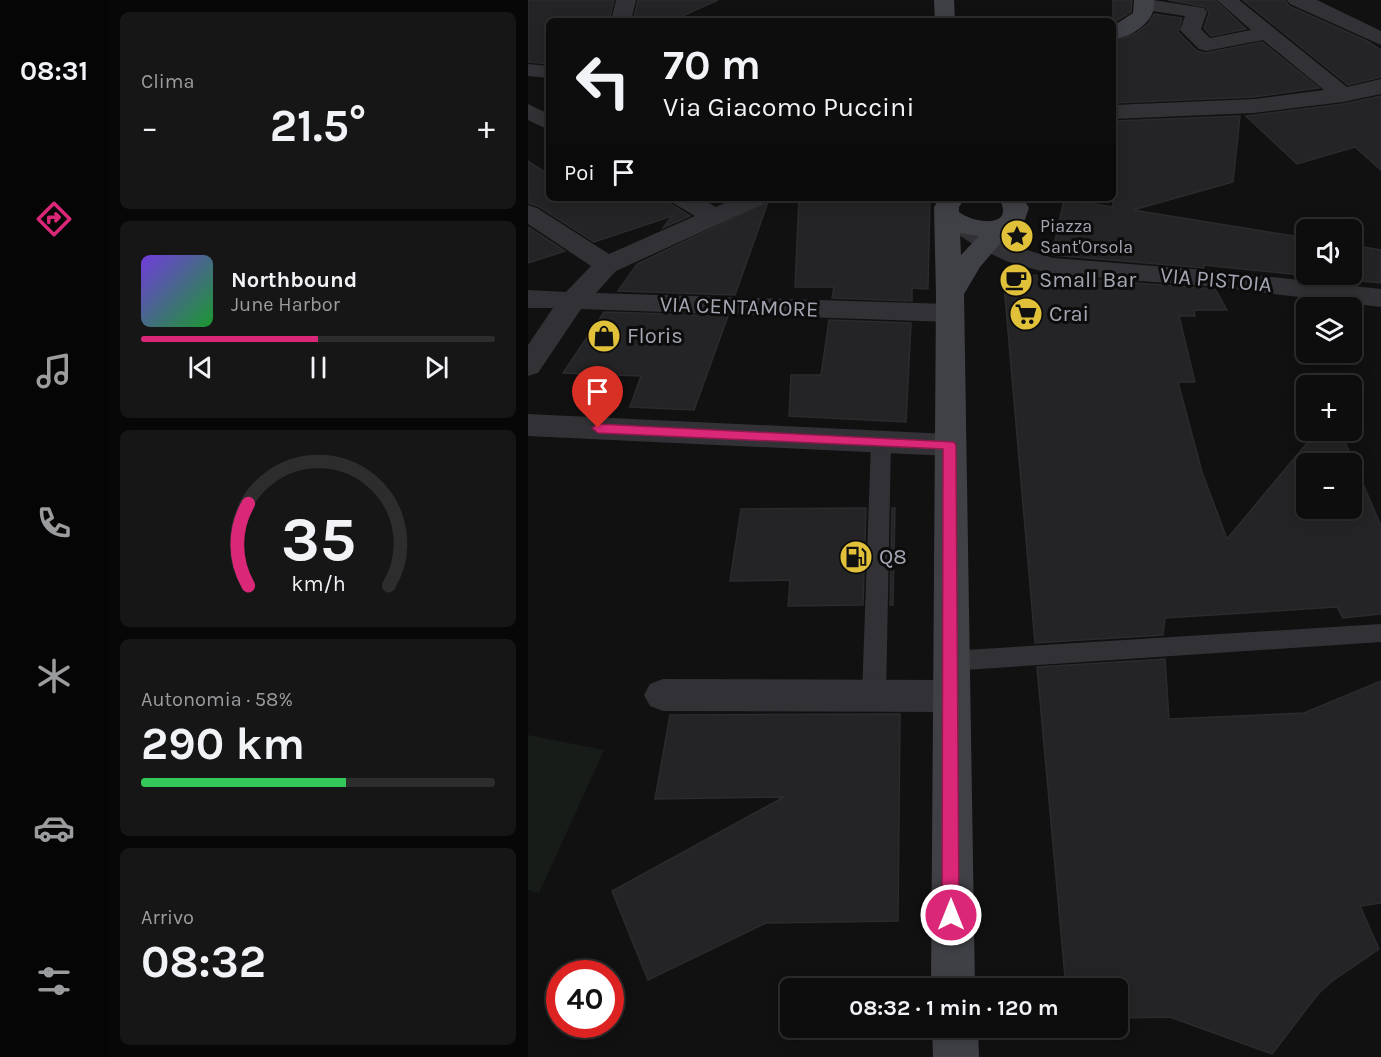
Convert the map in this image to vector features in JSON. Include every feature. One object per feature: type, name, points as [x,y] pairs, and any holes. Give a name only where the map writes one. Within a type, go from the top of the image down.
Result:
[{"type":"street","points":[[622,18],[626,0]]},
{"type":"street","points":[[944,0],[945,18]]},
{"type":"street","points":[[1227,0],[1343,95]]},
{"type":"street","points":[[1297,0],[1310,4],[1381,39]]},
{"type":"street","points":[[1116,32],[1135,23],[1142,16],[1145,2],[1197,12],[1190,30],[1206,45],[1267,33]]},
{"type":"street","points":[[528,70],[546,72]]},
{"type":"street","points":[[1116,112],[1254,106],[1369,92],[1380,88]]},
{"type":"street","points":[[528,111],[546,121]]},
{"type":"street","points":[[687,201],[715,217]]},
{"type":"street","points":[[528,366],[572,302],[607,265],[750,201]]},
{"type":"street","points":[[528,213],[607,265]]},
{"type":"street","points":[[950,303],[969,263],[983,213]]},
{"type":"street","points":[[952,978],[950,303],[983,213]]},
{"type":"street","name":"VIA PISTOIA","points":[[983,213],[1015,255],[1051,266],[1218,279],[1381,298]]},
{"type":"street","name":"VIA CENTAMORE","points":[[528,299],[572,302],[950,303]]},
{"type":"street","points":[[528,425],[949,445]]},
{"type":"street","points":[[663,695],[874,696],[950,679]]},
{"type":"street","points":[[955,1038],[956,1057]]},
{"type":"lane","points":[[874,696],[880,442]]},
{"type":"lane","points":[[950,679],[1381,633]]},
{"type":"shaded area","points":[[528,735],[604,750],[539,893],[528,890]]},
{"type":"building","points":[[528,0],[614,0],[610,18],[546,18],[546,64],[528,62]]},
{"type":"building","points":[[638,0],[718,0],[678,18],[634,18]]},
{"type":"building","points":[[1113,0],[1132,0],[1131,12],[1116,21],[1116,18],[1113,18]]},
{"type":"building","points":[[1168,0],[1215,0],[1246,29],[1211,36],[1204,28],[1209,13],[1206,7]]},
{"type":"building","points":[[1243,0],[1285,0],[1289,6],[1367,41],[1381,50],[1381,77],[1348,85]]},
{"type":"building","points":[[1154,14],[1182,18],[1178,32],[1197,51],[1205,53],[1262,42],[1319,88],[1254,97],[1116,103],[1116,41],[1136,33],[1149,23]]},
{"type":"building","points":[[1381,96],[1381,170],[1355,147],[1297,164],[1246,116],[1343,104]]},
{"type":"building","points":[[1240,116],[1233,182],[1133,210],[1296,236],[1296,274],[1203,265],[1204,268],[1052,255],[1064,201],[1113,207],[1113,201],[1116,201],[1116,121]]},
{"type":"building","points":[[528,161],[546,173],[546,201],[670,201],[672,205],[690,216],[663,228],[672,216],[594,242],[538,206],[528,203]]},
{"type":"building","points":[[799,201],[930,201],[928,289],[912,288],[912,301],[832,298],[834,287],[795,287]]},
{"type":"building","points":[[768,202],[735,295],[618,291],[637,264]]},
{"type":"building","points":[[528,227],[565,251],[528,263]]},
{"type":"building","points":[[1362,247],[1381,250],[1381,283],[1362,281]]},
{"type":"building","points":[[1003,273],[1215,289],[1227,310],[1194,310],[1195,316],[1179,316],[1195,382],[1178,382],[1202,472],[1227,539],[1296,456],[1296,519],[1362,519],[1362,482],[1381,526],[1381,614],[1343,618],[1337,607],[1165,618],[1163,635],[1035,643]]},
{"type":"building","points":[[604,312],[728,316],[694,410],[630,407],[641,376],[563,373]]},
{"type":"building","points":[[829,320],[911,323],[906,422],[789,416],[791,375],[821,375]]},
{"type":"building","points":[[1309,441],[1345,441],[1350,453],[1299,453]]},
{"type":"building","points":[[866,508],[863,605],[788,606],[790,580],[730,581],[741,509]]},
{"type":"building","points":[[892,508],[895,508],[893,605],[890,605]]},
{"type":"building","points":[[1165,659],[1169,719],[1304,713],[1381,681],[1381,903],[1360,906],[1379,949],[1331,982],[1318,994],[1272,1054],[1170,1017],[1128,1018],[1128,978],[1065,978],[1037,667]]},
{"type":"building","points":[[900,714],[898,921],[766,923],[648,980],[612,891],[784,797],[655,799],[670,715]]},
{"type":"place","name":"Piazza Sant'Orsola","points":[[1017,236]]},
{"type":"place","name":"Small Bar","points":[[1016,280]]},
{"type":"place","name":"Crai","points":[[1026,314]]},
{"type":"place","name":"Floris","points":[[604,336]]},
{"type":"place","name":"Q8","points":[[856,557]]},
{"type":"route","points":[[598,428],[949,445],[951,915]]}]
